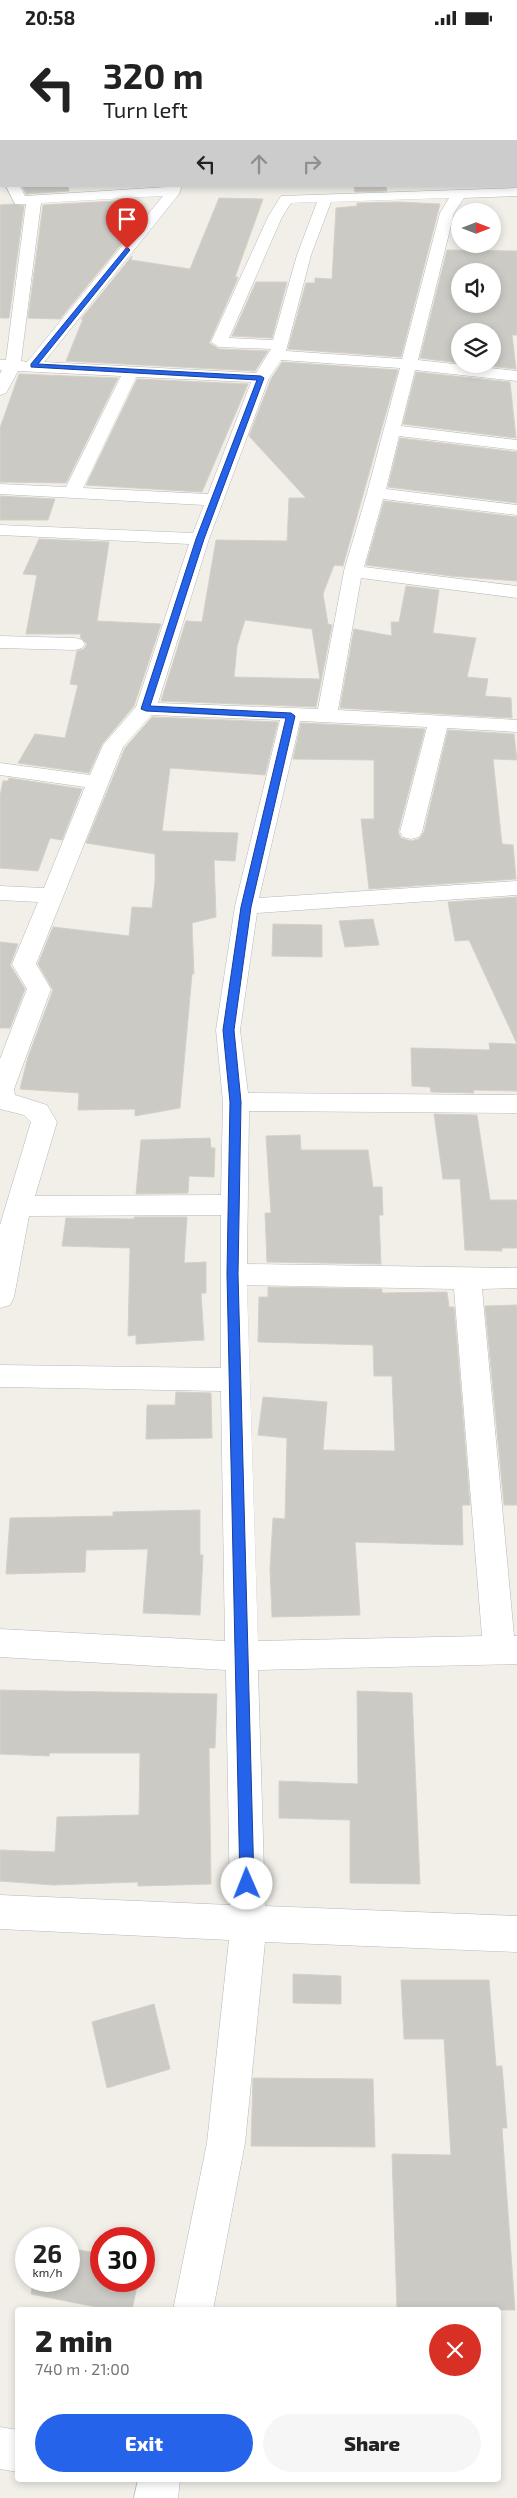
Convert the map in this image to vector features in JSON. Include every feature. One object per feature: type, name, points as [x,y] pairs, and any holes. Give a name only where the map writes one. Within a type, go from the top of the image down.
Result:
[{"type":"street","points":[[0,390],[7,365],[20,201],[13,187]]},
{"type":"street","points":[[313,187],[326,198]]},
{"type":"street","points":[[20,201],[174,189]]},
{"type":"street","points":[[34,365],[174,189]]},
{"type":"street","points":[[517,192],[286,199],[275,217],[219,342],[517,376]]},
{"type":"street","points":[[327,717],[353,571],[376,493],[447,213],[459,194]]},
{"type":"street","points":[[0,1297],[2,1278],[19,1206],[44,1122],[42,1115],[36,1109],[9,1104],[2,1100],[1,1089],[39,989],[24,964],[96,782],[113,745],[146,709],[200,539],[261,378],[279,350],[304,255],[326,198]]},
{"type":"street","points":[[7,365],[261,378]]},
{"type":"street","points":[[72,493],[131,371]]},
{"type":"street","points":[[392,430],[517,445]]},
{"type":"street","points":[[0,489],[215,500]]},
{"type":"street","points":[[376,493],[517,510]]},
{"type":"street","points":[[0,530],[200,539]]},
{"type":"street","points":[[353,571],[517,592]]},
{"type":"street","points":[[0,642],[75,644]]},
{"type":"street","points":[[146,709],[517,726]]},
{"type":"street","points":[[194,2307],[226,2143],[244,1982],[248,1922],[233,1274],[236,1102],[228,1030],[246,907],[291,716]]},
{"type":"street","points":[[411,832],[438,723]]},
{"type":"street","points":[[0,769],[96,782]]},
{"type":"street","points":[[246,907],[517,887]]},
{"type":"street","points":[[0,893],[51,895]]},
{"type":"street","points":[[236,1102],[517,1105]]},
{"type":"street","points":[[19,1206],[234,1205]]},
{"type":"street","points":[[233,1274],[467,1279],[517,1278]]},
{"type":"street","points":[[0,1643],[242,1656],[508,1650],[467,1279]]},
{"type":"street","points":[[0,1376],[236,1380]]},
{"type":"street","points":[[0,1912],[248,1922],[340,1929],[517,1934]]},
{"type":"street","points":[[0,2448],[15,2450]]},
{"type":"street","points":[[156,2498],[159,2482]]},
{"type":"building","points":[[22,187],[68,187],[69,191],[26,194]]},
{"type":"building","points":[[354,187],[386,187],[387,191],[355,192]]},
{"type":"building","points":[[219,198],[263,199],[235,277],[238,277],[237,280],[209,343],[219,349],[268,351],[255,371],[66,361],[83,319],[81,319],[132,256],[131,260],[190,269]]},
{"type":"building","points":[[134,200],[133,230],[60,319],[28,318],[43,205]]},
{"type":"building","points":[[357,203],[440,204],[401,357],[288,349],[306,283],[315,283],[315,278],[332,279],[336,208],[357,206]]},
{"type":"building","points":[[13,204],[24,206],[9,318],[0,318],[0,205]]},
{"type":"building","points":[[447,250],[451,250],[451,253],[501,253],[501,251],[517,251],[517,335],[512,335],[516,369],[501,367],[501,323],[451,323],[451,362],[420,358]]},
{"type":"building","points":[[256,282],[287,282],[272,338],[232,336]]},
{"type":"building","points":[[282,362],[398,370],[343,566],[334,565],[323,594],[328,624],[332,625],[316,707],[161,701],[186,621],[202,622],[216,540],[287,541],[289,498],[306,498],[249,436],[271,379]],"holes":[[[245,620],[312,629],[320,679],[234,677],[237,646]]]},
{"type":"building","points":[[416,372],[510,382],[516,438],[403,424]]},
{"type":"building","points":[[19,374],[118,378],[66,483],[0,482],[0,428]]},
{"type":"building","points":[[137,379],[248,384],[202,492],[86,485]]},
{"type":"building","points":[[400,438],[517,452],[517,503],[388,487]]},
{"type":"building","points":[[0,496],[55,499],[48,520],[0,520]]},
{"type":"building","points":[[384,501],[517,517],[517,581],[451,576],[366,565]]},
{"type":"building","points":[[39,539],[109,542],[97,621],[161,624],[134,706],[102,744],[89,773],[18,763],[35,734],[65,738],[78,685],[70,684],[77,651],[84,649],[87,644],[80,637],[81,634],[26,634],[37,575],[23,574]]},
{"type":"building","points":[[406,586],[439,590],[433,633],[476,638],[467,677],[488,679],[485,696],[511,698],[512,718],[340,708],[354,629],[392,636],[391,622],[399,622]]},
{"type":"building","points":[[152,717],[278,722],[265,775],[170,768],[162,831],[238,833],[235,861],[214,860],[216,917],[192,923],[194,974],[192,974],[180,1108],[135,1116],[135,1109],[78,1110],[79,1093],[20,1089],[28,1057],[53,990],[38,964],[53,927],[129,936],[132,907],[152,908],[155,854],[86,843],[125,748]]},
{"type":"building","points":[[301,723],[425,729],[398,832],[401,838],[411,841],[419,839],[424,832],[448,730],[514,734],[517,760],[493,759],[502,844],[513,845],[516,879],[369,889],[361,819],[374,819],[374,760],[293,759]]},
{"type":"building","points":[[9,778],[82,789],[62,840],[50,838],[38,871],[0,868],[0,796],[3,781],[8,781]]},
{"type":"building","points":[[517,897],[517,1044],[469,940],[455,941],[448,902]]},
{"type":"building","points":[[373,919],[379,945],[345,947],[339,921]]},
{"type":"building","points":[[273,924],[322,925],[322,957],[272,956]]},
{"type":"building","points":[[0,942],[18,944],[10,965],[25,989],[10,1028],[0,1028]]},
{"type":"building","points":[[489,1043],[517,1044],[517,1091],[473,1090],[474,1093],[431,1092],[430,1087],[412,1086],[411,1048],[490,1050]]},
{"type":"building","points":[[434,1114],[477,1115],[490,1200],[517,1200],[517,1248],[502,1248],[502,1251],[465,1250],[460,1179],[443,1179]]},
{"type":"building","points":[[300,1135],[301,1150],[368,1150],[373,1187],[382,1187],[383,1215],[379,1215],[381,1264],[267,1262],[265,1213],[271,1213],[266,1136]]},
{"type":"building","points":[[210,1138],[211,1148],[215,1148],[214,1177],[189,1176],[188,1193],[136,1194],[141,1140]]},
{"type":"building","points":[[134,1217],[187,1217],[184,1263],[206,1262],[206,1293],[201,1293],[204,1340],[136,1344],[136,1335],[128,1336],[130,1248],[62,1246],[66,1218],[134,1219]]},
{"type":"building","points":[[268,1287],[382,1289],[382,1293],[447,1292],[449,1307],[454,1307],[470,1505],[462,1505],[463,1545],[355,1542],[360,1615],[272,1617],[270,1569],[273,1518],[285,1519],[287,1438],[258,1435],[263,1397],[327,1402],[323,1450],[395,1451],[392,1376],[374,1376],[373,1345],[258,1342],[259,1297],[268,1297]]},
{"type":"building","points":[[517,1305],[517,1505],[504,1505],[485,1306]]},
{"type":"building","points":[[176,1392],[211,1393],[212,1438],[146,1439],[147,1405],[175,1405]]},
{"type":"building","points":[[200,1510],[200,1555],[203,1555],[200,1615],[143,1613],[148,1549],[86,1550],[85,1572],[6,1574],[10,1518],[113,1516],[113,1512]]},
{"type":"building","points":[[0,1690],[217,1694],[215,1748],[209,1748],[211,1884],[138,1886],[138,1882],[53,1885],[0,1881],[0,1850],[55,1852],[57,1817],[139,1815],[140,1753],[50,1753],[49,1756],[0,1754]]},
{"type":"building","points":[[357,1691],[412,1693],[420,1884],[350,1883],[350,1820],[279,1818],[279,1781],[358,1784]]},
{"type":"building","points":[[293,1974],[341,1976],[341,2004],[293,2003]]},
{"type":"building","points":[[401,1980],[489,1980],[496,2066],[502,2066],[507,2128],[502,2128],[515,2310],[501,2310],[501,2307],[397,2307],[392,2154],[451,2155],[444,2039],[404,2039]]},
{"type":"building","points":[[154,2004],[170,2069],[107,2088],[92,2022]]},
{"type":"building","points":[[253,2078],[373,2079],[375,2147],[251,2146]]},
{"type":"building","points":[[80,2250],[90,2252],[90,2292],[136,2292],[133,2307],[96,2307],[31,2294],[31,2292],[80,2292]]},
{"type":"route","points":[[127,249],[34,365],[261,378],[200,539],[146,709],[291,716],[246,907],[228,1030],[236,1102],[233,1274],[247,1884]]}]
